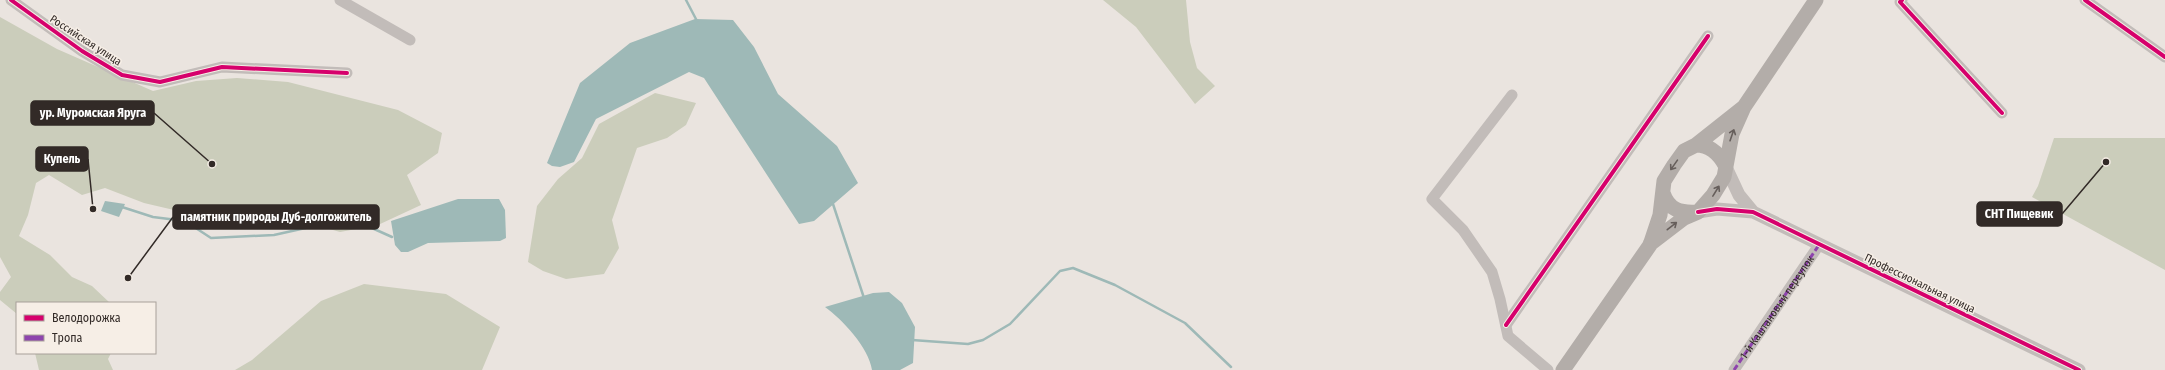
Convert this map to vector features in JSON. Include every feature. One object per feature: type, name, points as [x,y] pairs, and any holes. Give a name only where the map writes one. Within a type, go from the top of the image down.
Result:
[{"type":"main road","points":[[1650,245],[1684,218],[1698,212],[1721,183],[1725,172],[1725,165],[1732,134],[1744,107],[1816,0]]},
{"type":"main road","points":[[1563,370],[1650,245],[1660,215],[1664,181],[1674,165],[1684,152],[1696,145],[1744,107]]},
{"type":"main road","points":[[1696,145],[1710,148],[1719,155],[1725,165]]},
{"type":"main road","points":[[1663,193],[1670,205],[1677,211],[1698,212]]},
{"type":"street","name":"Российская улица","points":[[11,0],[82,51],[122,75],[160,82],[222,68],[347,73]]},
{"type":"street","points":[[340,0],[410,40]]},
{"type":"street","points":[[1902,0],[1900,2],[2002,113]]},
{"type":"street","points":[[2085,0],[2165,57]]},
{"type":"street","points":[[1506,325],[1708,36]]},
{"type":"street","points":[[1512,94],[1432,199],[1463,230],[1492,272],[1508,336],[1548,370]]},
{"type":"street","points":[[1725,165],[1739,196],[1754,212]]},
{"type":"street","points":[[1698,212],[1717,209],[1754,212]]},
{"type":"street","name":"Профессиональная улица","points":[[1754,212],[2078,370]]},
{"type":"street","name":"1-й Каштановый переулок","points":[[1734,370],[1819,245]]},
{"type":"green space","points":[[1103,0],[1186,0],[1190,42],[1197,68],[1215,86],[1195,104],[1136,27]]},
{"type":"green space","points":[[0,17],[57,49],[153,91],[196,81],[237,78],[288,82],[398,110],[442,133],[438,153],[407,175],[421,205],[378,225],[340,232],[305,222],[252,228],[197,227],[174,210],[144,203],[105,188],[82,195],[49,175],[36,183],[28,215],[19,236],[50,255],[72,277],[92,286],[109,302],[16,302],[16,313],[0,300],[0,292],[11,277],[0,257]]},
{"type":"green space","points":[[655,93],[696,103],[686,125],[667,138],[637,148],[612,220],[619,248],[604,274],[566,279],[543,271],[528,262],[537,206],[558,179],[582,158],[599,124]]},
{"type":"green space","points":[[2054,138],[2165,138],[2165,270],[2032,197],[2038,186]]},
{"type":"green space","points":[[364,284],[446,294],[500,327],[482,370],[235,370],[252,360],[321,301]]},
{"type":"green space","points":[[35,354],[110,354],[108,359],[113,370],[39,370]]},
{"type":"water","points":[[695,19],[733,20],[754,47],[778,94],[837,146],[858,183],[814,221],[799,224],[704,78],[689,72],[596,119],[574,162],[560,167],[552,166],[547,163],[580,83],[630,43]]},
{"type":"water","points":[[458,199],[499,199],[505,210],[506,238],[500,241],[428,243],[408,252],[401,252],[395,245],[391,221]]},
{"type":"water","points":[[105,201],[125,204],[119,217],[101,211]]},
{"type":"water","points":[[889,292],[902,303],[915,327],[913,363],[900,370],[872,370],[866,353],[854,335],[847,326],[825,307],[873,293]]},
{"type":"waterway","points":[[686,0],[697,21]]},
{"type":"waterway","points":[[833,204],[864,298]]},
{"type":"waterway","points":[[122,207],[153,217],[185,221],[211,238],[274,235],[310,227],[363,224],[392,237]]},
{"type":"waterway","points":[[912,340],[968,344],[983,340],[1010,324],[1060,271],[1073,268],[1115,285],[1185,323],[1231,367]]},
{"type":"marked path","points":[[1734,370],[1819,245]]},
{"type":"cycle path","points":[[11,0],[82,51],[122,75],[160,82],[222,67],[347,73]]},
{"type":"cycle path","points":[[1902,0],[1900,2],[2002,113]]},
{"type":"cycle path","points":[[2085,0],[2165,57]]},
{"type":"cycle path","points":[[1506,325],[1708,36]]},
{"type":"cycle path","points":[[1698,212],[1717,209],[1753,212],[2079,370]]},
{"type":"place","name":"СНТ Пищевик","points":[[2106,162]]},
{"type":"place","name":"ур. Муромская Яруга","points":[[212,164]]},
{"type":"place","name":"Купель","points":[[93,209]]},
{"type":"place","name":"памятник природы Дуб-долгожитель","points":[[128,278]]}]
